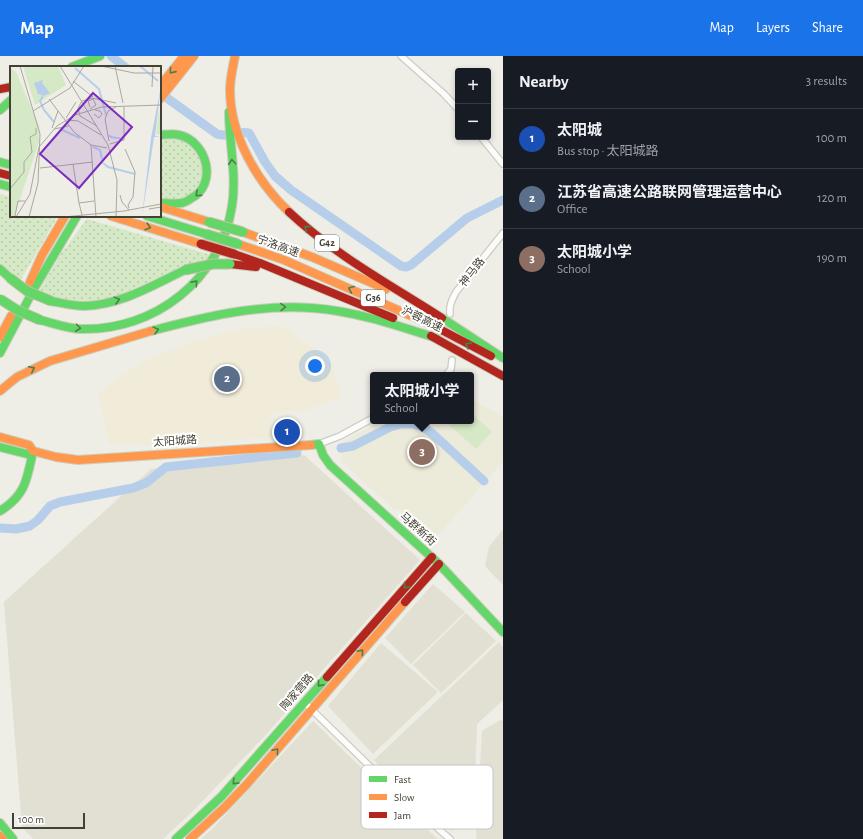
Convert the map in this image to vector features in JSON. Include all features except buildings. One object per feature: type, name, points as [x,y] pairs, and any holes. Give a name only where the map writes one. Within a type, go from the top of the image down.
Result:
[{"type":"main road","points":[[75,66],[100,56]]},
{"type":"main road","points":[[163,88],[184,56]]},
{"type":"main road","points":[[163,88],[194,56]]},
{"type":"main road","name":"G42","points":[[235,56],[230,90],[232,125],[240,138],[251,165],[264,184],[281,204],[308,230],[352,261],[447,317],[503,358]]},
{"type":"main road","points":[[0,89],[10,86]]},
{"type":"main road","points":[[0,110],[10,101]]},
{"type":"main road","points":[[0,299],[17,310],[40,320],[80,329],[107,328],[142,318],[168,305],[185,293],[214,259],[229,219],[233,188],[230,140],[232,125]]},
{"type":"main road","points":[[161,135],[174,134],[183,136],[196,144],[204,157],[208,175],[204,189],[197,197],[190,201],[178,204],[161,203]]},
{"type":"main road","points":[[0,162],[10,165]]},
{"type":"main road","points":[[0,173],[10,176]]},
{"type":"main road","points":[[0,184],[10,187]]},
{"type":"main road","points":[[161,206],[243,232],[284,247],[343,270],[447,317]]},
{"type":"main road","points":[[30,282],[42,255],[64,217]]},
{"type":"main road","points":[[0,337],[30,282],[70,217]]},
{"type":"main road","points":[[0,353],[76,217]]},
{"type":"main road","points":[[56,251],[81,217]]},
{"type":"main road","name":"宁洛高速","points":[[114,217],[234,254],[305,282]]},
{"type":"main road","name":"宁洛高速","points":[[150,217],[284,260],[439,328],[503,363]]},
{"type":"main road","points":[[0,269],[27,291],[51,301],[83,306],[115,301],[185,270],[213,264],[251,266],[305,282]]},
{"type":"main road","name":"沪蓉高速","points":[[305,282],[388,316],[436,338],[503,376]]},
{"type":"main road","points":[[0,391],[33,368],[72,354],[183,323],[245,310],[294,306],[341,311],[385,321],[436,338]]},
{"type":"main road","name":"太阳城路","points":[[0,437],[30,450],[56,457],[78,460],[105,460],[154,454],[280,445],[319,444]]},
{"type":"main road","name":"马群新街","points":[[319,444],[323,455],[330,465],[432,557],[503,632]]},
{"type":"main road","name":"太阳城路","points":[[0,447],[30,450]]},
{"type":"main road","points":[[0,504],[13,496],[18,489],[30,450]]},
{"type":"main road","points":[[0,511],[11,506],[23,490],[30,450]]},
{"type":"main road","name":"陶家营路","points":[[190,839],[224,808],[247,784],[308,706],[432,557]]},
{"type":"main road","name":"陶家营路","points":[[176,839],[230,787],[308,706],[439,564]]},
{"type":"main road","points":[[0,823],[13,839]]},
{"type":"main road","points":[[0,836],[3,839]]},
{"type":"street","points":[[401,56],[444,94],[455,106]]},
{"type":"street","points":[[483,140],[503,164]]},
{"type":"street","name":"神马路","points":[[447,317],[451,301],[456,292],[503,233]]},
{"type":"street","points":[[448,372],[451,369],[452,360]]},
{"type":"street","points":[[319,444],[340,436],[370,420]]},
{"type":"street","points":[[278,434],[280,445]]},
{"type":"street","points":[[308,706],[368,765]]},
{"type":"street","points":[[439,829],[450,839]]},
{"type":"shaded area","points":[[282,326],[315,349],[331,365],[342,397],[309,409],[270,414],[272,437],[169,445],[109,444],[98,393],[144,361],[192,342],[241,329]]},
{"type":"shaded area","points":[[474,401],[503,417],[503,461],[440,533],[432,536],[422,535],[403,518],[404,514],[399,510],[394,509],[342,462],[341,443],[376,424],[474,424]]},
{"type":"shaded area","points":[[304,455],[420,560],[262,739],[194,810],[163,839],[33,839],[22,827],[4,602],[151,469]]},
{"type":"shaded area","points":[[503,529],[503,585],[485,566],[489,547]]},
{"type":"shaded area","points":[[433,584],[465,612],[411,664],[385,638]]},
{"type":"shaded area","points":[[466,613],[496,641],[441,693],[413,665]]},
{"type":"shaded area","points":[[499,642],[503,647],[503,700],[477,724],[475,765],[379,765],[374,760]]},
{"type":"shaded area","points":[[381,643],[438,692],[373,754],[328,706]]},
{"type":"shaded area","points":[[500,720],[503,721],[503,839],[477,839],[476,837],[476,829],[493,829],[493,765],[480,765],[482,731]]},
{"type":"shaded area","points":[[313,721],[361,767],[361,829],[426,829],[438,839],[201,839],[215,826]]},
{"type":"green space","points":[[176,138],[190,144],[203,164],[204,177],[200,187],[185,200],[161,200],[161,139]]},
{"type":"green space","points":[[0,194],[10,197],[10,217],[57,217],[20,281],[0,264]]},
{"type":"green space","points":[[87,219],[211,255],[209,259],[172,271],[126,292],[111,297],[78,301],[52,297],[39,291],[60,255]]},
{"type":"green space","points":[[474,416],[492,432],[476,449],[448,424],[474,424]]},
{"type":"waterway","points":[[111,56],[124,66]]},
{"type":"waterway","points":[[161,94],[217,134],[225,135],[241,132],[249,133],[265,162],[275,176],[291,190],[401,266],[406,267],[411,265],[467,218],[503,200]]},
{"type":"waterway","points":[[341,448],[353,446],[390,427],[401,424],[413,424],[423,427],[433,434],[484,481]]},
{"type":"waterway","points":[[0,528],[16,529],[30,526],[38,520],[50,506],[60,502],[133,488],[146,483],[166,467],[297,453]]},
{"type":"traffic: fast","points":[[75,66],[100,56]]},
{"type":"traffic: fast","points":[[0,110],[10,101]]},
{"type":"traffic: fast","points":[[40,320],[76,329],[108,327],[134,321],[158,310],[180,296],[199,278],[214,256],[225,232],[232,206],[234,183],[229,112]]},
{"type":"traffic: fast","points":[[161,135],[177,134],[189,139],[197,146],[202,154],[206,164],[207,174],[204,184],[199,192],[188,200],[182,203],[161,203]]},
{"type":"traffic: fast","points":[[0,162],[10,165]]},
{"type":"traffic: fast","points":[[0,184],[10,187]]},
{"type":"traffic: fast","points":[[0,353],[35,287],[76,217]]},
{"type":"traffic: fast","points":[[150,217],[206,234]]},
{"type":"traffic: fast","points":[[209,222],[243,232]]},
{"type":"traffic: fast","points":[[206,234],[238,244]]},
{"type":"traffic: fast","points":[[185,270],[213,264],[230,264]]},
{"type":"traffic: fast","points":[[0,269],[10,278]]},
{"type":"traffic: fast","points":[[51,301],[84,306],[111,302],[149,288],[185,270]]},
{"type":"traffic: fast","points":[[10,278],[27,291],[51,301]]},
{"type":"traffic: fast","points":[[0,299],[17,310],[40,320]]},
{"type":"traffic: fast","points":[[151,331],[231,313],[291,307],[312,308],[360,315],[436,338]]},
{"type":"traffic: fast","points":[[442,318],[503,358]]},
{"type":"traffic: fast","points":[[311,445],[319,444],[323,455],[330,465],[439,564],[503,632]]},
{"type":"traffic: fast","points":[[0,447],[27,454],[33,451]]},
{"type":"traffic: fast","points":[[0,511],[15,499],[24,486],[33,451]]},
{"type":"traffic: fast","points":[[176,839],[221,797],[327,677]]},
{"type":"traffic: fast","points":[[0,823],[13,839]]},
{"type":"traffic: slow","points":[[161,85],[184,56]]},
{"type":"traffic: slow","points":[[161,98],[194,56]]},
{"type":"traffic: slow","points":[[235,56],[231,77],[231,107],[240,140],[256,172],[266,187],[289,212]]},
{"type":"traffic: slow","points":[[161,207],[209,222]]},
{"type":"traffic: slow","points":[[30,282],[42,255],[64,217]]},
{"type":"traffic: slow","points":[[114,217],[201,244]]},
{"type":"traffic: slow","points":[[243,232],[312,257],[386,289]]},
{"type":"traffic: slow","points":[[238,244],[284,260],[432,325]]},
{"type":"traffic: slow","points":[[0,337],[11,316]]},
{"type":"traffic: slow","points":[[0,391],[17,377],[50,361],[151,331]]},
{"type":"traffic: slow","points":[[0,437],[29,445],[33,451],[56,457],[78,460],[311,445]]},
{"type":"traffic: slow","points":[[190,839],[224,808],[247,784],[405,602]]},
{"type":"traffic: slow","points":[[0,836],[3,839]]},
{"type":"traffic: jam","points":[[0,89],[10,87]]},
{"type":"traffic: jam","points":[[0,173],[10,176]]},
{"type":"traffic: jam","points":[[289,212],[325,242],[382,281],[442,318]]},
{"type":"traffic: jam","points":[[201,244],[234,254]]},
{"type":"traffic: jam","points":[[234,254],[260,263],[393,318]]},
{"type":"traffic: jam","points":[[230,264],[256,267]]},
{"type":"traffic: jam","points":[[432,325],[491,356]]},
{"type":"traffic: jam","points":[[431,336],[503,376]]},
{"type":"traffic: jam","points":[[327,677],[432,557]]},
{"type":"traffic: jam","points":[[405,602],[439,564]]},
{"type":"place","name":"江苏省高速公路联网管理运营中心","points":[[227,379]]},
{"type":"place","name":"太阳城","points":[[287,432]]},
{"type":"place","name":"太阳城小学","points":[[422,452]]}]
